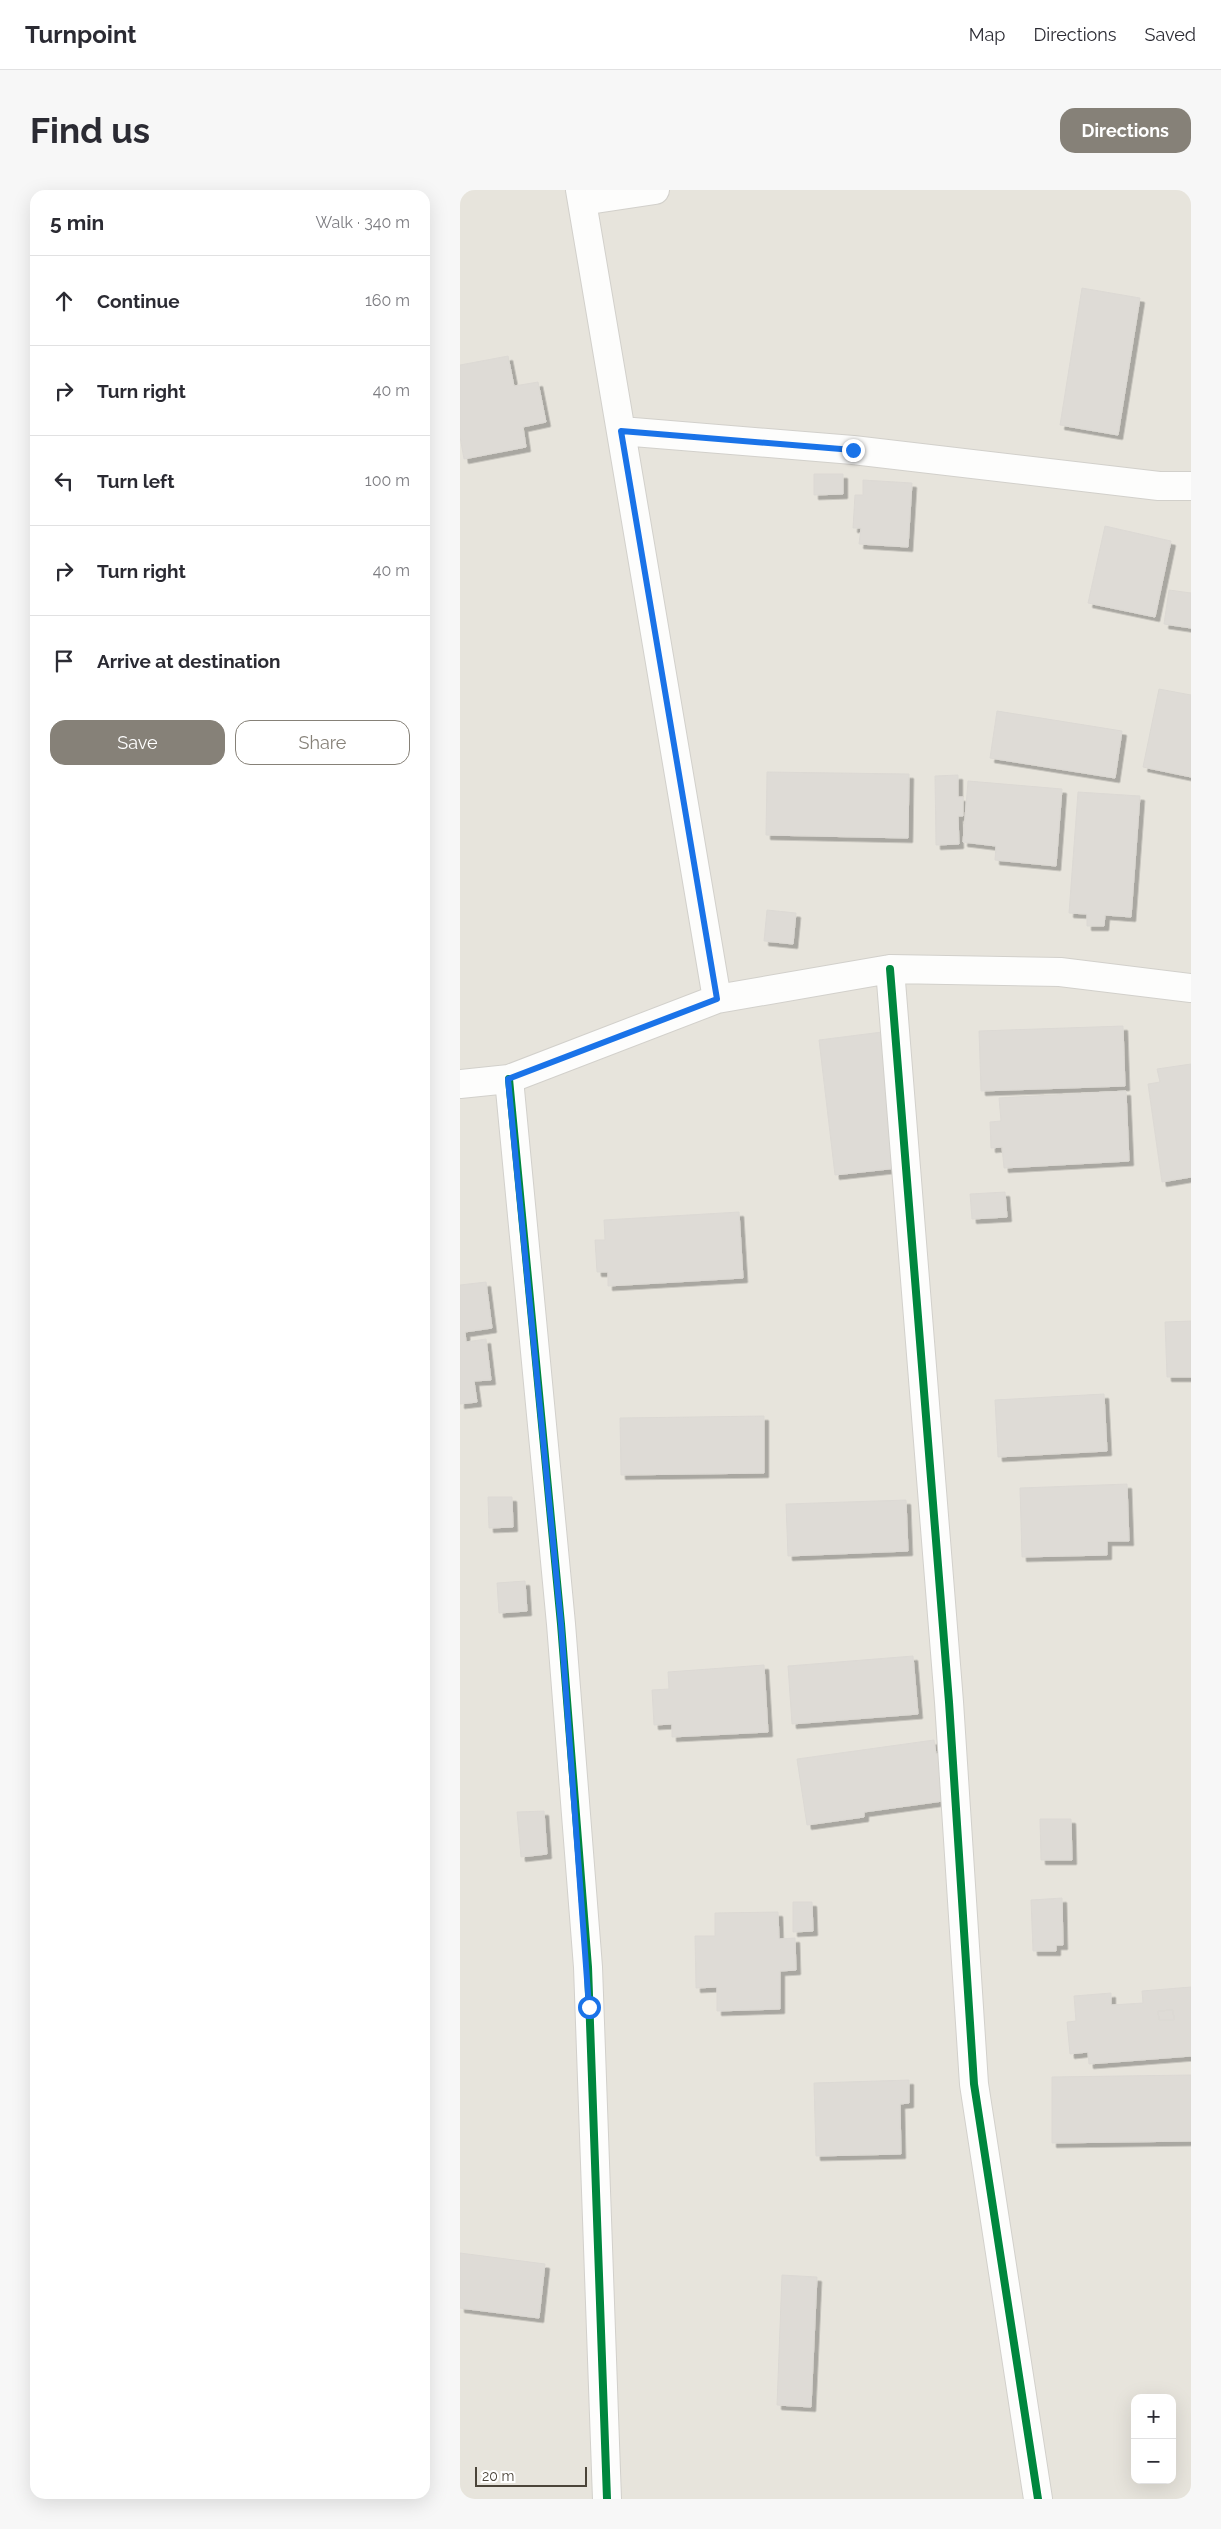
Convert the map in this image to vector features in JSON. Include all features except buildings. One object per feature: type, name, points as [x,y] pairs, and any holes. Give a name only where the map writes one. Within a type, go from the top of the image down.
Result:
[{"type":"street","points":[[655,190],[581,196],[717,999]]},
{"type":"street","points":[[621,431],[853,450],[1159,486],[1191,486]]},
{"type":"street","points":[[890,969],[949,1702],[974,2084],[1038,2499]]},
{"type":"street","points":[[460,1084],[508,1079],[717,999],[890,969],[1060,972],[1191,988]]},
{"type":"street","points":[[508,1079],[560,1614],[588,1967],[607,2499]]},
{"type":"shaded area","points":[[460,190],[1191,190],[1191,2499],[460,2499]]},
{"type":"cycle path","points":[[890,969],[949,1702],[974,2084],[1038,2499]]},
{"type":"cycle path","points":[[509,1079],[561,1624],[588,1967],[607,2499]]},
{"type":"route","points":[[589,2007],[588,1967],[561,1624],[508,1079],[717,999],[621,431],[853,450]]}]
